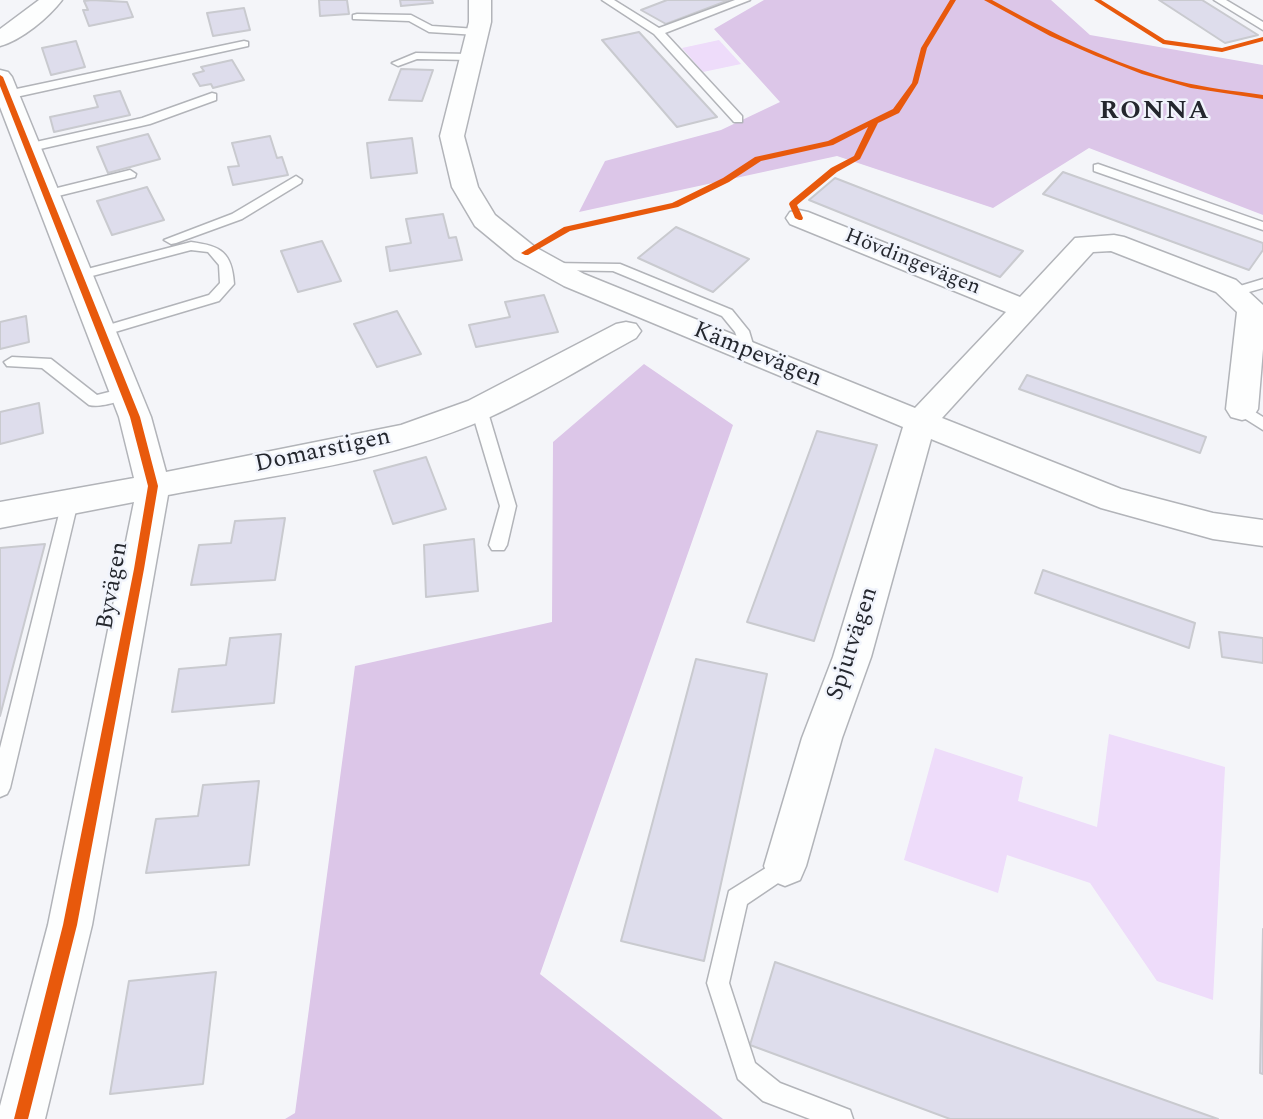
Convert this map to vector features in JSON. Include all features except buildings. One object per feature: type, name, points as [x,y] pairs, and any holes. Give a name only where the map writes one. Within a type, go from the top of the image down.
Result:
[{"type":"street","points":[[0,39],[32,18],[51,0]]},
{"type":"street","name":"Kämpevägen","points":[[480,0],[474,45],[452,136],[465,187],[484,220],[526,253],[643,310],[1113,499],[1213,526],[1263,533]]},
{"type":"street","name":"Byvägen","points":[[10,111],[135,417],[153,486],[70,925],[20,1119]]},
{"type":"street","name":"Hövdingevägen","points":[[799,218],[1025,309]]},
{"type":"street","points":[[920,422],[1084,244],[1114,243],[1226,285],[1252,310],[1253,417]]},
{"type":"street","name":"Domarstigen","points":[[0,515],[323,454],[407,435],[479,409],[626,331]]},
{"type":"street","name":"Spjutvägen","points":[[785,866],[822,738],[852,657],[920,422]]},
{"type":"lane","points":[[607,0],[658,32],[738,119]]},
{"type":"lane","points":[[658,32],[745,0]]},
{"type":"lane","points":[[1219,0],[1263,27]]},
{"type":"lane","points":[[357,17],[411,18],[429,29],[474,45]]},
{"type":"lane","points":[[10,111],[244,44]]},
{"type":"lane","points":[[398,63],[474,45]]},
{"type":"lane","points":[[10,111],[146,121],[212,97]]},
{"type":"lane","points":[[1098,168],[1263,226]]},
{"type":"lane","points":[[46,195],[130,174]]},
{"type":"lane","points":[[75,272],[216,228],[259,207],[296,180]]},
{"type":"lane","points":[[75,272],[191,246],[212,249],[226,264],[227,285],[214,298],[100,332]]},
{"type":"lane","points":[[1235,292],[1263,283]]},
{"type":"lane","points":[[12,362],[46,363],[94,401],[125,393]]},
{"type":"lane","points":[[479,409],[508,506],[498,545]]},
{"type":"lane","points":[[0,788],[71,502]]},
{"type":"lane","points":[[785,866],[737,898],[718,983],[746,1070],[772,1092],[841,1119]]},
{"type":"shaded area","points":[[764,0],[1051,0],[1090,35],[1263,65],[1263,215],[1089,148],[993,208],[837,156],[579,212],[605,161],[721,130],[780,102],[714,29]]},
{"type":"shaded area","points":[[719,40],[741,64],[703,72],[682,48]]},
{"type":"shaded area","points":[[644,364],[733,425],[540,974],[723,1119],[285,1119],[295,1113],[355,666],[552,622],[553,442]]},
{"type":"shaded area","points":[[1109,734],[1225,767],[1213,1000],[1157,981],[1090,883],[1007,855],[998,893],[904,860],[935,748],[1023,777],[1018,801],[1097,827]]},
{"type":"cycle path","points":[[525,253],[567,229],[675,205],[726,180],[758,159],[830,143],[896,111],[915,83],[924,48],[953,0]]},
{"type":"cycle path","points":[[987,0],[1030,23],[1121,64],[1191,86],[1263,97]]},
{"type":"cycle path","points":[[1097,0],[1163,42],[1222,50],[1263,39]]},
{"type":"cycle path","points":[[0,77],[135,417],[153,486],[70,925],[21,1119]]},
{"type":"cycle path","points":[[799,218],[793,204],[834,170],[857,157],[875,121]]},
{"type":"district","name":"RONNA","points":[[1155,113]]}]
